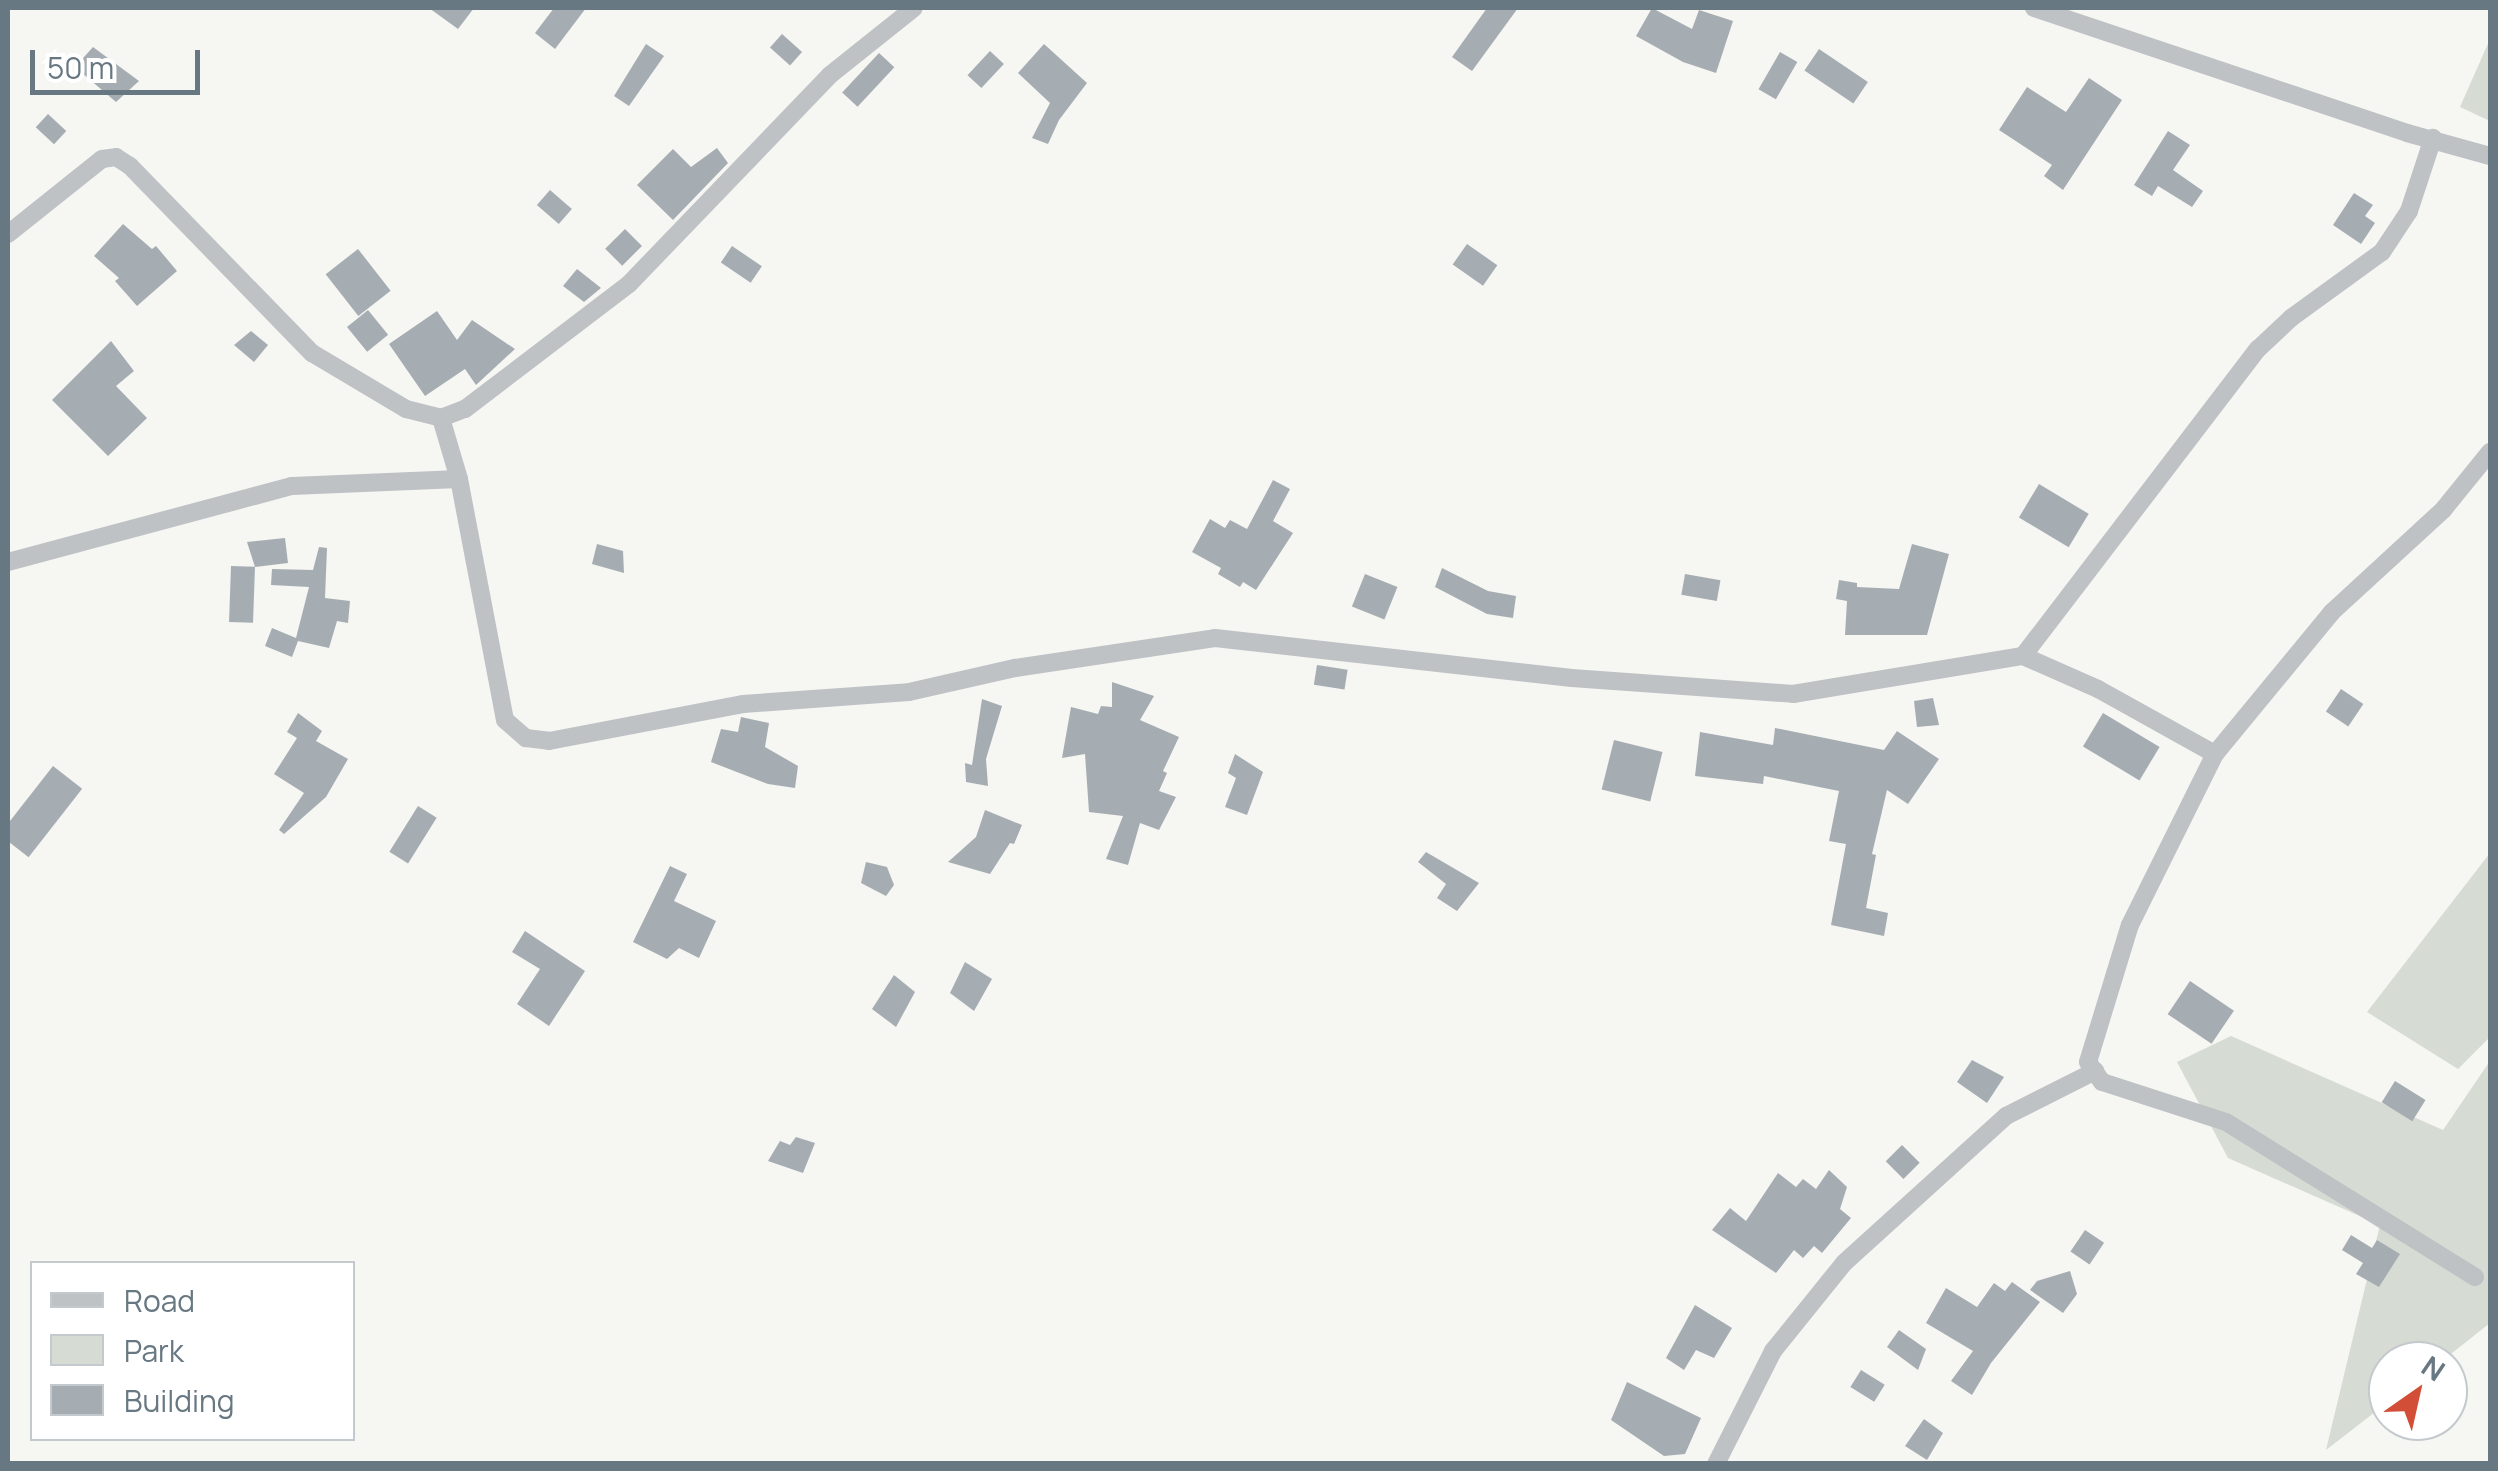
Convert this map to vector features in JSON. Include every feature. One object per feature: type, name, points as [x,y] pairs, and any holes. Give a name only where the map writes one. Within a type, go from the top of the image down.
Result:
[{"type":"street","points":[[8,234],[102,159],[116,157],[130,166],[312,353],[406,409],[441,418],[465,409],[630,284],[830,75],[914,8]]},
{"type":"street","points":[[2034,8],[2490,156]]},
{"type":"street","points":[[2022,656],[2258,349],[2291,318],[2382,252],[2409,211],[2434,138]]},
{"type":"street","points":[[441,418],[459,479],[505,720],[526,738],[549,741],[743,704],[908,692],[1015,668],[1215,638],[1572,678],[1793,694],[2022,656],[2098,689],[2216,754]]},
{"type":"street","points":[[2476,1277],[2226,1122],[2102,1082],[2088,1062],[2130,925],[2216,754],[2332,612],[2442,510],[2490,452]]},
{"type":"street","points":[[8,562],[292,486],[459,479]]},
{"type":"street","points":[[1716,1464],[1773,1351],[1844,1263],[2006,1116],[2094,1071]]},
{"type":"green space","points":[[2490,39],[2490,121],[2460,107]]},
{"type":"green space","points":[[2490,853],[2490,1037],[2458,1069],[2367,1012]]},
{"type":"green space","points":[[2231,1036],[2443,1130],[2490,1061],[2490,1323],[2467,1341],[2368,1341],[2368,1417],[2326,1450],[2380,1225],[2228,1158],[2177,1062]]},
{"type":"building","points":[[429,8],[474,8],[458,29]]},
{"type":"building","points":[[554,8],[586,8],[555,49],[535,33]]},
{"type":"building","points":[[1487,8],[1518,8],[1472,71],[1452,57]]},
{"type":"building","points":[[1652,8],[1692,29],[1699,10],[1733,21],[1716,73],[1683,62],[1636,36]]},
{"type":"building","points":[[782,34],[802,52],[790,65],[770,47]]},
{"type":"building","points":[[646,44],[664,56],[629,106],[614,96]]},
{"type":"building","points":[[1044,44],[1087,83],[1059,120],[1048,144],[1032,138],[1050,103],[1018,73]]},
{"type":"building","points":[[93,47],[139,81],[116,102],[75,67]]},
{"type":"building","points":[[1819,49],[1868,82],[1853,104],[1804,71]]},
{"type":"building","points":[[990,51],[1004,64],[981,88],[967,75]]},
{"type":"building","points":[[1780,52],[1797,62],[1776,99],[1758,89]]},
{"type":"building","points":[[879,53],[894,67],[858,107],[842,92]]},
{"type":"building","points":[[2089,78],[2122,100],[2063,190],[2044,176],[2052,165],[1999,130],[2027,87],[2066,112]]},
{"type":"building","points":[[48,114],[66,131],[54,144],[36,127]]},
{"type":"building","points":[[2168,131],[2190,145],[2173,170],[2203,191],[2192,207],[2158,186],[2152,196],[2134,185]]},
{"type":"building","points":[[717,148],[728,163],[673,220],[637,185],[673,149],[691,167]]},
{"type":"building","points":[[550,190],[572,209],[559,224],[537,205]]},
{"type":"building","points":[[2354,193],[2373,205],[2365,216],[2375,223],[2361,244],[2333,225]]},
{"type":"building","points":[[123,224],[152,249],[156,246],[177,271],[137,306],[115,281],[119,278],[94,256]]},
{"type":"building","points":[[625,229],[642,246],[622,266],[605,249]]},
{"type":"building","points":[[1467,244],[1497,265],[1483,286],[1453,264]]},
{"type":"building","points":[[732,246],[762,266],[751,283],[721,263]]},
{"type":"building","points":[[358,249],[391,291],[358,316],[326,274]]},
{"type":"building","points":[[577,269],[601,288],[584,302],[563,286]]},
{"type":"building","points":[[368,310],[388,335],[367,352],[347,327]]},
{"type":"building","points":[[437,311],[457,340],[472,320],[515,349],[476,385],[465,369],[425,396],[389,344]]},
{"type":"building","points":[[251,331],[268,345],[254,362],[234,345]]},
{"type":"building","points":[[111,341],[134,371],[116,386],[147,418],[108,456],[52,400]]},
{"type":"building","points":[[1273,480],[1290,489],[1273,521],[1293,533],[1256,590],[1243,582],[1240,587],[1218,574],[1221,568],[1192,552],[1210,519],[1225,528],[1230,520],[1247,529]]},
{"type":"building","points":[[2039,484],[2089,514],[2069,547],[2019,517]]},
{"type":"building","points":[[285,538],[288,563],[255,567],[247,542]]},
{"type":"building","points":[[597,544],[623,551],[624,573],[592,564]]},
{"type":"building","points":[[1912,544],[1949,554],[1927,635],[1845,635],[1847,601],[1836,599],[1839,580],[1857,583],[1857,587],[1899,589]]},
{"type":"building","points":[[319,547],[327,548],[325,598],[350,601],[348,623],[337,621],[329,648],[298,641],[292,657],[265,646],[272,628],[296,638],[309,587],[271,585],[272,569],[313,570]]},
{"type":"building","points":[[231,566],[255,567],[253,623],[229,622]]},
{"type":"building","points":[[1442,568],[1488,591],[1516,596],[1513,618],[1487,614],[1435,587]]},
{"type":"building","points":[[1365,574],[1397,587],[1384,620],[1352,606]]},
{"type":"building","points":[[1685,574],[1720,580],[1717,601],[1681,595]]},
{"type":"building","points":[[1317,665],[1348,670],[1344,690],[1314,685]]},
{"type":"building","points":[[1112,682],[1154,696],[1140,720],[1179,737],[1163,771],[1167,773],[1159,791],[1176,797],[1159,830],[1140,823],[1128,865],[1106,859],[1123,816],[1089,812],[1085,754],[1062,758],[1071,707],[1098,714],[1101,706],[1112,707]]},
{"type":"building","points":[[2341,689],[2363,704],[2348,726],[2326,711]]},
{"type":"building","points":[[1933,698],[1939,725],[1917,727],[1914,701]]},
{"type":"building","points":[[982,699],[1002,706],[986,759],[988,786],[966,782],[965,763],[972,765]]},
{"type":"building","points":[[298,713],[322,731],[316,741],[348,759],[326,797],[284,834],[279,830],[304,793],[274,774],[297,738],[287,732]]},
{"type":"building","points":[[2103,713],[2160,747],[2139,780],[2083,746]]},
{"type":"building","points":[[741,717],[769,723],[765,747],[798,766],[795,788],[768,784],[711,762],[721,729],[738,732]]},
{"type":"building","points":[[1775,728],[1884,750],[1897,731],[1939,759],[1908,804],[1887,790],[1872,854],[1876,855],[1866,908],[1888,913],[1884,936],[1831,925],[1846,844],[1829,841],[1839,791],[1764,776],[1763,784],[1695,776],[1700,732],[1773,745]]},
{"type":"building","points":[[1614,740],[1663,752],[1650,802],[1602,789]]},
{"type":"building","points":[[1235,754],[1263,772],[1247,815],[1225,807],[1236,778],[1228,773]]},
{"type":"building","points":[[53,766],[82,789],[29,857],[8,841],[8,824]]},
{"type":"building","points":[[418,806],[437,818],[408,863],[389,852]]},
{"type":"building","points":[[985,810],[1022,825],[1014,844],[1010,843],[990,874],[948,862],[976,837]]},
{"type":"building","points":[[1426,852],[1479,883],[1457,911],[1437,898],[1446,884],[1418,862]]},
{"type":"building","points":[[866,862],[887,867],[894,885],[886,896],[861,883]]},
{"type":"building","points":[[670,866],[687,874],[674,901],[716,921],[699,958],[679,948],[667,959],[633,942]]},
{"type":"building","points":[[525,931],[585,971],[549,1026],[517,1004],[540,969],[512,952]]},
{"type":"building","points":[[965,962],[992,979],[974,1011],[950,993]]},
{"type":"building","points":[[894,975],[915,992],[896,1027],[872,1009]]},
{"type":"building","points":[[2190,981],[2234,1011],[2212,1044],[2168,1014]]},
{"type":"building","points":[[1972,1060],[2004,1077],[1987,1103],[1957,1082]]},
{"type":"building","points":[[2395,1081],[2426,1100],[2412,1121],[2382,1102]]},
{"type":"building","points":[[796,1137],[815,1143],[803,1173],[768,1161],[780,1141],[790,1145]]},
{"type":"building","points":[[1902,1145],[1920,1163],[1903,1179],[1886,1161]]},
{"type":"building","points":[[1829,1170],[1847,1187],[1840,1209],[1851,1218],[1822,1253],[1814,1246],[1803,1258],[1794,1250],[1776,1273],[1712,1230],[1730,1208],[1746,1221],[1778,1173],[1796,1187],[1803,1179],[1816,1189]]},
{"type":"building","points":[[2085,1230],[2104,1243],[2090,1264],[2070,1252]]},
{"type":"building","points":[[2351,1235],[2372,1248],[2377,1240],[2400,1254],[2379,1287],[2356,1274],[2363,1263],[2342,1250]]},
{"type":"building","points":[[2070,1271],[2077,1294],[2063,1313],[2030,1290],[2037,1281]]},
{"type":"building","points":[[2012,1282],[2040,1302],[1991,1363],[1972,1395],[1951,1381],[1973,1351],[1926,1323],[1946,1288],[1977,1307],[1994,1283],[2005,1291]]},
{"type":"building","points":[[1695,1305],[1732,1328],[1714,1358],[1696,1350],[1684,1370],[1666,1358]]},
{"type":"building","points":[[1899,1330],[1926,1349],[1918,1370],[1887,1347]]},
{"type":"building","points":[[1861,1370],[1885,1385],[1874,1402],[1850,1387]]},
{"type":"building","points":[[1627,1382],[1701,1418],[1685,1454],[1664,1456],[1611,1420]]},
{"type":"building","points":[[1924,1419],[1943,1433],[1927,1460],[1905,1446]]}]
